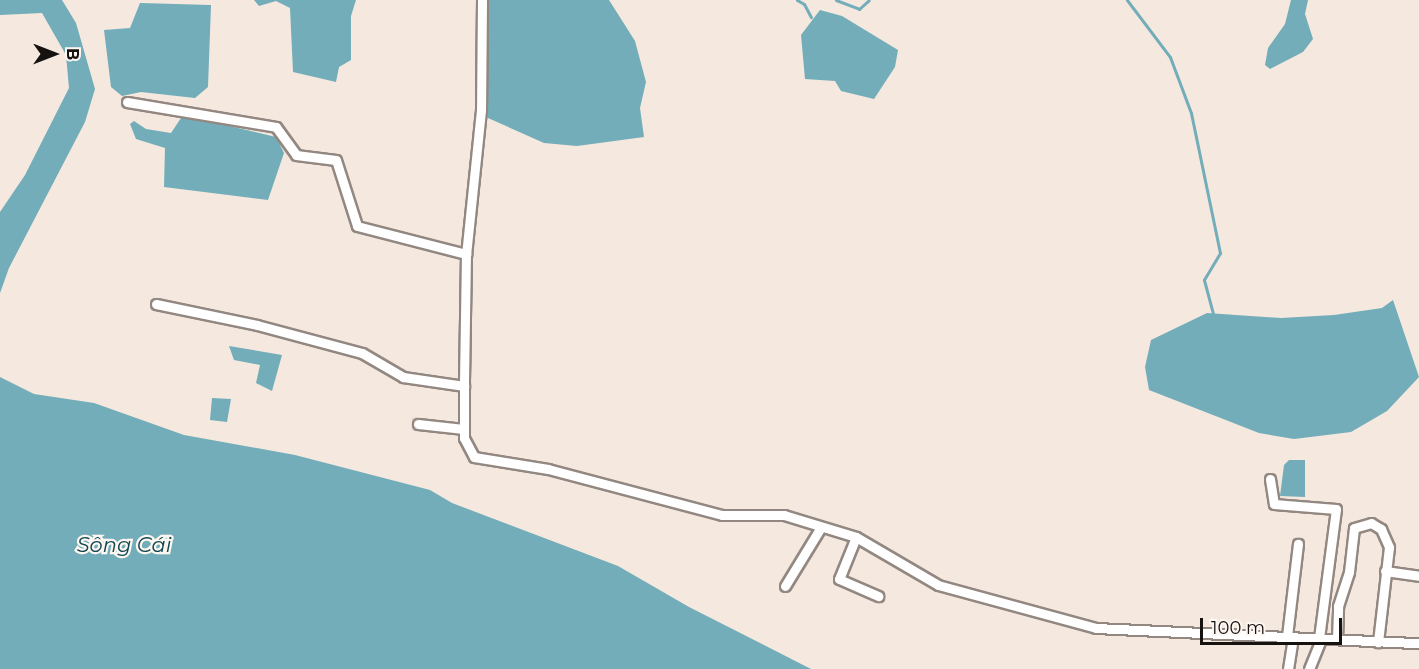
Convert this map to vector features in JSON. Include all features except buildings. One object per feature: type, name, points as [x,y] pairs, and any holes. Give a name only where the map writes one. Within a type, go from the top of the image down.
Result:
[{"type":"street","points":[[482,0],[481,110],[466,254],[464,429],[466,449],[474,457],[558,471],[722,515],[784,515],[856,537],[938,585],[1067,623],[1096,628],[1419,643]]},
{"type":"street","points":[[127,102],[276,127],[296,155],[336,160],[357,226],[466,254]]},
{"type":"street","points":[[156,304],[257,325],[362,353],[403,376],[464,386]]},
{"type":"street","points":[[418,424],[464,429]]},
{"type":"street","points":[[1270,479],[1274,504],[1336,509],[1320,639],[1309,669]]},
{"type":"street","points":[[1337,639],[1341,592],[1349,572],[1354,528],[1359,524],[1371,523],[1381,529],[1389,547],[1378,642]]},
{"type":"street","points":[[785,586],[821,527]]},
{"type":"street","points":[[856,537],[839,579],[878,596]]},
{"type":"street","points":[[1288,669],[1298,544]]},
{"type":"street","points":[[1385,571],[1419,576]]},
{"type":"water","points":[[0,0],[62,0],[76,23],[95,89],[85,122],[9,268],[0,293],[0,212],[25,175],[69,88],[66,55],[42,13],[0,15]]},
{"type":"water","points":[[254,0],[356,0],[351,16],[351,60],[339,67],[336,82],[293,72],[290,8],[276,1],[259,6]]},
{"type":"water","points":[[488,0],[609,0],[635,41],[646,82],[640,108],[644,137],[577,146],[544,143],[488,118]]},
{"type":"water","points":[[1291,0],[1308,0],[1305,14],[1313,39],[1303,52],[1270,69],[1265,65],[1268,48],[1285,24]]},
{"type":"water","points":[[140,3],[211,5],[208,87],[195,98],[141,92],[122,96],[111,87],[104,30],[130,28]]},
{"type":"water","points":[[820,10],[842,16],[898,50],[895,67],[874,99],[841,91],[835,81],[805,79],[801,35]]},
{"type":"water","points":[[183,115],[276,137],[284,153],[268,200],[164,187],[165,148],[136,139],[130,124],[134,121],[146,129],[171,133]]},
{"type":"water","points":[[1393,300],[1419,377],[1387,411],[1351,432],[1294,439],[1259,433],[1149,390],[1145,367],[1151,340],[1207,313],[1281,318],[1334,315],[1382,308]]},
{"type":"water","points":[[229,346],[282,355],[272,391],[256,383],[260,365],[234,360]]},
{"type":"water","name":"Sông Cái","points":[[0,377],[34,394],[94,403],[184,435],[295,455],[430,490],[452,503],[618,566],[689,607],[811,669],[0,669]]},
{"type":"water","points":[[212,398],[231,399],[227,422],[210,420]]},
{"type":"water","points":[[1289,460],[1305,460],[1305,497],[1280,496],[1284,465]]},
{"type":"waterway","points":[[797,0],[804,4],[811,17]]},
{"type":"waterway","points":[[836,0],[859,9],[869,0]]},
{"type":"waterway","points":[[1127,0],[1170,57],[1191,113],[1220,253],[1204,280],[1213,313]]}]
